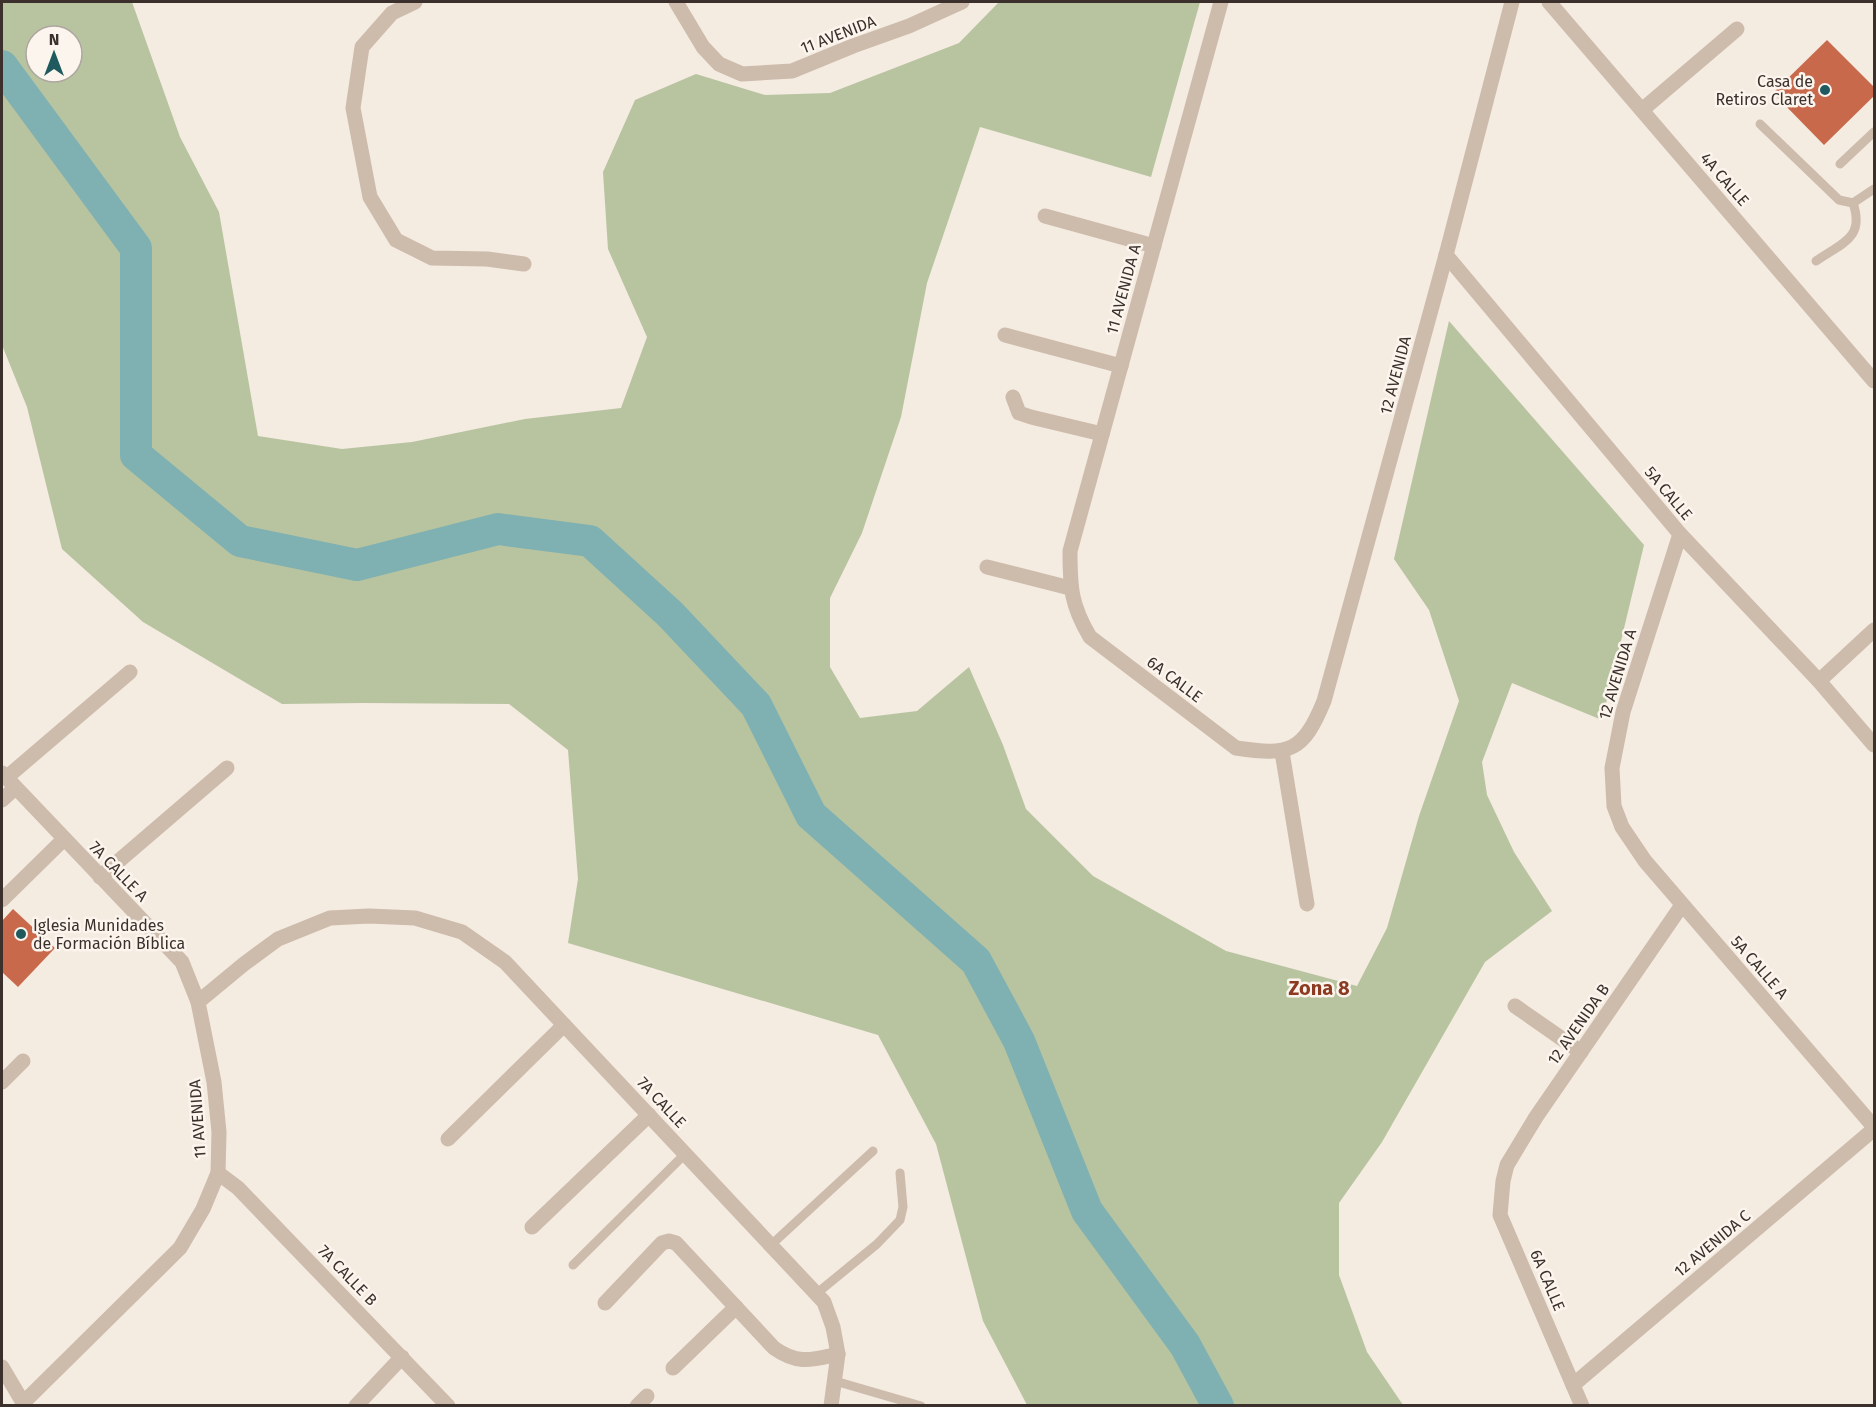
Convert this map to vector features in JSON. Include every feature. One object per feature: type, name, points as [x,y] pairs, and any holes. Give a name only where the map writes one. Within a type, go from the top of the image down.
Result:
[{"type":"street","points":[[415,2],[392,13],[362,46],[353,108],[370,197],[396,240],[432,258],[487,259],[524,264]]},
{"type":"street","name":"11 AVENIDA","points":[[676,2],[703,47],[719,64],[742,74],[792,72],[853,46],[909,26],[962,2]]},
{"type":"street","name":"11 AVENIDA A","points":[[1070,588],[1070,551],[1221,2]]},
{"type":"street","name":"12 AVENIDA","points":[[1287,749],[1314,726],[1324,701],[1446,255],[1512,2]]},
{"type":"street","name":"4A CALLE","points":[[1549,2],[1875,381]]},
{"type":"street","points":[[1642,110],[1737,29]]},
{"type":"street","points":[[1045,216],[1154,246]]},
{"type":"street","name":"5A CALLE","points":[[1446,255],[1680,534],[1819,681],[1875,745]]},
{"type":"street","points":[[1005,335],[1121,366]]},
{"type":"street","points":[[1013,397],[1019,413],[1102,434]]},
{"type":"street","name":"12 AVENIDA A","points":[[1622,827],[1614,806],[1612,768],[1620,723],[1680,534]]},
{"type":"street","points":[[987,567],[1070,588]]},
{"type":"street","name":"6A CALLE","points":[[1070,588],[1078,616],[1090,637],[1236,748],[1266,752],[1287,749]]},
{"type":"street","points":[[1819,681],[1875,630]]},
{"type":"street","points":[[2,800],[8,780],[130,672]]},
{"type":"street","points":[[1287,749],[1307,904]]},
{"type":"street","points":[[100,877],[227,768]]},
{"type":"street","name":"7A CALLE A","points":[[8,780],[182,962],[198,1002]]},
{"type":"street","name":"5A CALLE A","points":[[1622,827],[1645,861],[1875,1128]]},
{"type":"street","points":[[2,900],[64,839]]},
{"type":"street","name":"12 AVENIDA B","points":[[1508,1165],[1536,1117],[1682,905]]},
{"type":"street","name":"7A CALLE","points":[[198,1002],[278,939],[330,918],[369,916],[415,918],[462,932],[505,962],[824,1302],[833,1328],[838,1354]]},
{"type":"street","name":"11 AVENIDA","points":[[24,1404],[180,1248],[203,1209],[218,1173],[219,1132],[215,1092],[198,1002]]},
{"type":"street","points":[[1515,1006],[1581,1052]]},
{"type":"street","points":[[448,1139],[564,1025]]},
{"type":"street","points":[[2,1082],[23,1061]]},
{"type":"street","points":[[532,1227],[649,1115]]},
{"type":"street","name":"12 AVENIDA C","points":[[1573,1385],[1875,1128]]},
{"type":"street","name":"6A CALLE","points":[[1508,1165],[1503,1181],[1500,1215],[1582,1406]]},
{"type":"street","name":"7A CALLE B","points":[[218,1173],[238,1188],[448,1406]]},
{"type":"street","points":[[605,1303],[662,1244],[669,1241],[676,1243],[774,1348],[787,1358],[809,1360],[838,1354],[831,1406]]},
{"type":"street","points":[[673,1368],[736,1307]]},
{"type":"street","points":[[356,1406],[402,1357]]},
{"type":"street","points":[[2,1367],[24,1404]]},
{"type":"lane","points":[[1761,124],[1839,200],[1853,203],[1875,189]]},
{"type":"lane","points":[[1840,164],[1875,132]]},
{"type":"lane","points":[[1816,261],[1855,233],[1858,224],[1853,203]]},
{"type":"lane","points":[[771,1245],[873,1151]]},
{"type":"lane","points":[[573,1265],[685,1154]]},
{"type":"lane","points":[[816,1294],[877,1244],[900,1220],[903,1207],[900,1173]]},
{"type":"lane","points":[[835,1381],[921,1406]]},
{"type":"green space","points":[[2,2],[132,2],[180,137],[219,212],[258,436],[342,449],[412,442],[525,419],[621,408],[647,337],[608,249],[603,172],[635,100],[696,74],[765,95],[830,93],[959,43],[999,2],[1200,2],[1151,177],[980,127],[927,283],[901,417],[862,533],[830,598],[830,667],[860,718],[917,711],[969,667],[1003,745],[1026,809],[1093,876],[1226,951],[1357,986],[1387,928],[1419,816],[1459,701],[1429,610],[1394,559],[1449,321],[1644,545],[1602,720],[1512,683],[1482,762],[1487,795],[1514,852],[1552,911],[1485,962],[1382,1142],[1339,1203],[1339,1275],[1367,1352],[1403,1405],[1027,1405],[983,1321],[936,1144],[878,1035],[568,943],[578,879],[568,750],[509,704],[282,704],[143,622],[62,549],[27,407],[2,345]]},
{"type":"building","name":"Casa de Retiros Claret","points":[[1827,40],[1875,88],[1875,95],[1824,145],[1773,93]]},
{"type":"building","name":"Iglesia Munidades de Formación Bíblica","points":[[13,909],[55,948],[18,987],[2,972],[2,921]]},
{"type":"waterway","points":[[2,66],[136,248],[136,455],[240,541],[357,565],[498,529],[590,541],[670,614],[756,705],[811,815],[976,961],[1019,1041],[1087,1211],[1185,1345],[1218,1406]]},
{"type":"place","name":"Casa de Retiros Claret","points":[[1825,90]]},
{"type":"place","name":"Iglesia Munidades de Formación Bíblica","points":[[21,934]]},
{"type":"district","name":"Zona 8","points":[[1319,988]]}]
